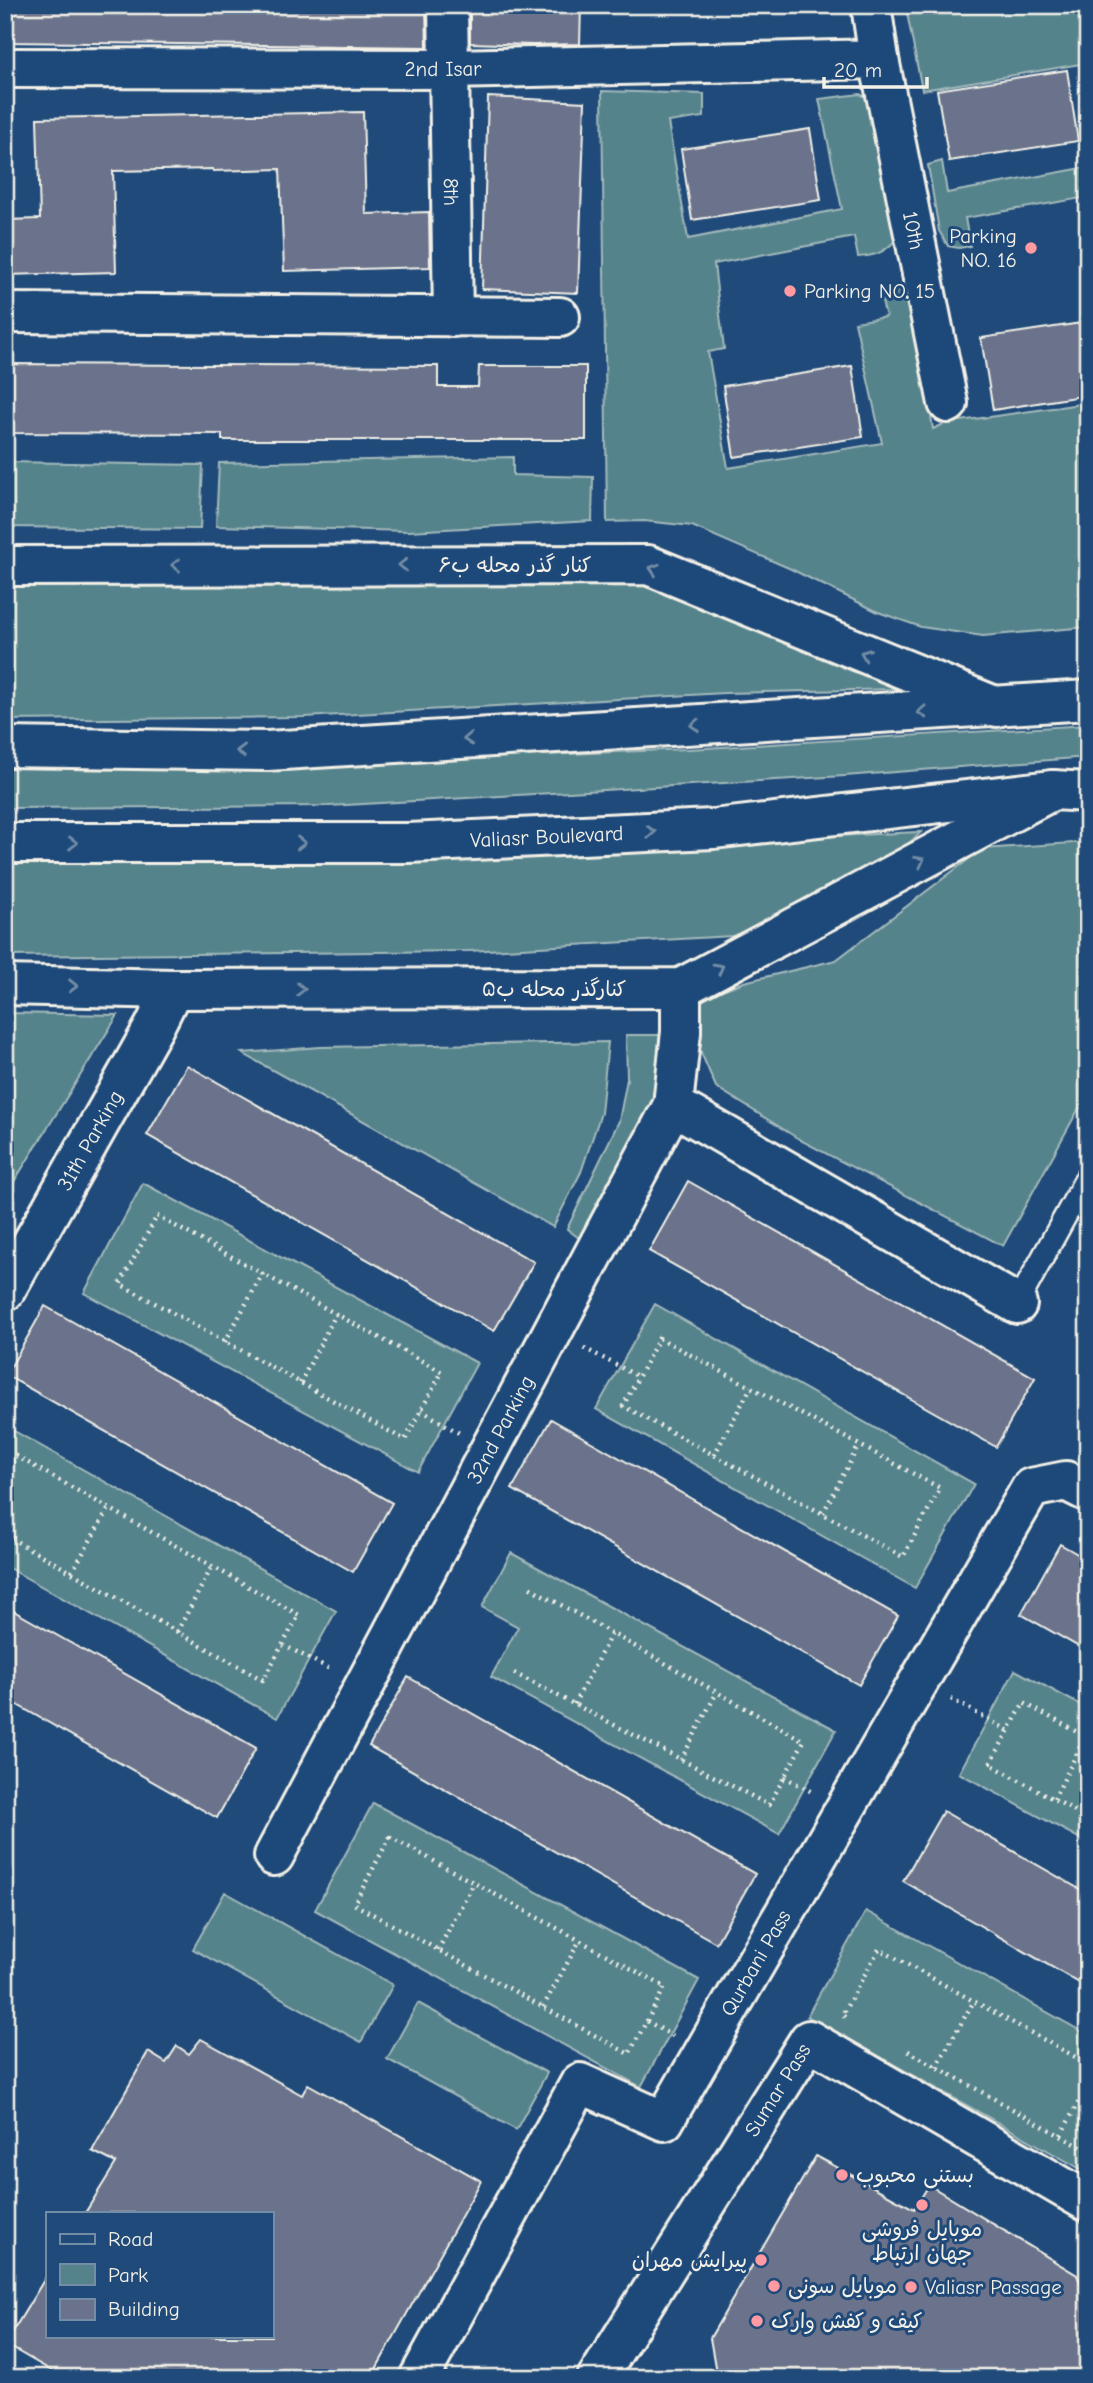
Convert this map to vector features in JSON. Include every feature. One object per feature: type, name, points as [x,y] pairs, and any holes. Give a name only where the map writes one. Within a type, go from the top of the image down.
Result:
[{"type":"street","name":"8th","points":[[448,5],[453,317]]},
{"type":"street","name":"10th","points":[[871,5],[879,60],[948,403]]},
{"type":"street","name":"2nd Isar","points":[[5,68],[449,69],[879,60]]},
{"type":"street","points":[[5,313],[560,317]]},
{"type":"street","name":"کنار گذر محله ب۶","points":[[5,566],[648,565],[997,707]]},
{"type":"street","points":[[5,747],[267,751],[1088,700]]},
{"type":"street","name":"Valiasr Boulevard","points":[[5,843],[408,843],[685,830],[1070,791]]},
{"type":"street","name":"کنارگذر محله ب۵","points":[[5,985],[173,989],[681,989],[1070,791]]},
{"type":"street","name":"31th Parking","points":[[5,1291],[173,989]]},
{"type":"street","name":"32nd Parking","points":[[274,1856],[673,1105],[681,1031],[681,989]]},
{"type":"street","points":[[673,1105],[1017,1304]]},
{"type":"street","name":"Qurbani Pass","points":[[419,2378],[580,2083],[664,2121],[1031,1488],[1066,1481],[1088,1492]]},
{"type":"street","name":"Sumar Pass","points":[[597,2378],[809,2040],[1088,2202]]},
{"type":"lane","points":[[1017,1304],[1088,1175]]},
{"type":"path","points":[[158,1216],[336,1314],[442,1372],[405,1440],[120,1284],[158,1216]]},
{"type":"path","points":[[225,1342],[262,1273]]},
{"type":"path","points":[[300,1383],[336,1314]]},
{"type":"path","points":[[553,1331],[639,1377]]},
{"type":"path","points":[[659,1338],[751,1387],[940,1488],[903,1557],[623,1406],[659,1338]]},
{"type":"path","points":[[714,1455],[751,1387]]},
{"type":"path","points":[[823,1513],[859,1445]]},
{"type":"path","points":[[5,1474],[16,1456],[299,1615],[262,1680],[5,1535]]},
{"type":"path","points":[[72,1573],[109,1508]]},
{"type":"path","points":[[177,1632],[212,1567]]},
{"type":"path","points":[[514,1673],[768,1805],[804,1741],[529,1587]]},
{"type":"path","points":[[574,1704],[612,1633]]},
{"type":"path","points":[[283,1645],[364,1687]]},
{"type":"path","points":[[918,1681],[1009,1731]]},
{"type":"path","points":[[681,1760],[717,1692]]},
{"type":"path","points":[[1054,1800],[1087,1737],[1024,1703],[990,1764],[1054,1800],[1088,1818]]},
{"type":"path","points":[[390,1837],[580,1940],[665,1987],[629,2054],[354,1904],[390,1837]]},
{"type":"path","points":[[438,1950],[474,1883]]},
{"type":"path","points":[[543,2007],[580,1940]]},
{"type":"path","points":[[854,2022],[842,2015],[878,1949],[1088,2064]]},
{"type":"path","points":[[936,2067],[974,2001]]},
{"type":"path","points":[[901,2047],[1088,2151]]},
{"type":"path","points":[[1061,2136],[1088,2084]]},
{"type":"green space","points":[[921,5],[1088,5],[1088,99],[1081,64],[922,90],[906,8]]},
{"type":"green space","points":[[602,91],[704,94],[704,117],[668,122],[688,239],[842,209],[819,99],[860,94],[873,101],[900,235],[882,252],[865,256],[858,257],[854,237],[714,264],[724,349],[708,352],[728,468],[882,443],[855,322],[886,317],[880,294],[894,288],[905,294],[914,306],[933,429],[946,423],[1088,403],[1088,627],[983,636],[921,627],[878,612],[791,569],[692,526],[644,521],[607,522]]},
{"type":"green space","points":[[942,161],[947,193],[1088,167],[1088,197],[965,218],[970,246],[948,246],[939,231],[928,165]]},
{"type":"green space","points":[[513,457],[513,475],[593,477],[592,521],[409,531],[216,526],[219,463]]},
{"type":"green space","points":[[5,462],[203,465],[200,529],[5,527]]},
{"type":"green space","points":[[653,577],[882,675],[895,689],[725,693],[305,717],[5,720],[5,581]]},
{"type":"green space","points":[[1088,725],[1088,757],[845,776],[329,806],[5,808],[5,768],[223,768],[689,749]]},
{"type":"green space","points":[[921,832],[880,870],[750,935],[469,951],[5,956],[5,861],[261,863]]},
{"type":"green space","points":[[1088,842],[1088,1092],[1003,1246],[802,1141],[716,1087],[695,1039],[703,997],[744,982],[836,960],[982,849]]},
{"type":"green space","points":[[5,1013],[118,1015],[5,1196]]},
{"type":"green space","points":[[626,1035],[660,1035],[658,1078],[649,1123],[592,1248],[567,1229],[619,1121],[627,1079]]},
{"type":"green space","points":[[608,1042],[601,1113],[581,1172],[553,1227],[242,1053],[320,1047]]},
{"type":"green space","points":[[143,1183],[477,1363],[418,1472],[84,1293]]},
{"type":"green space","points":[[655,1304],[974,1484],[915,1588],[596,1409]]},
{"type":"green space","points":[[7,1427],[336,1611],[277,1718],[5,1566]]},
{"type":"green space","points":[[511,1553],[836,1730],[779,1834],[491,1677],[518,1627],[482,1607]]},
{"type":"green space","points":[[1015,1670],[1088,1709],[1088,1843],[959,1773]]},
{"type":"green space","points":[[373,1803],[699,1980],[641,2087],[315,1910]]},
{"type":"green space","points":[[225,1892],[393,1985],[361,2042],[193,1949]]},
{"type":"green space","points":[[866,1911],[1088,2035],[1088,2173],[807,2016]]},
{"type":"green space","points":[[418,2003],[547,2073],[516,2130],[387,2059]]},
{"type":"building","points":[[5,5],[426,5],[427,47],[5,42]]},
{"type":"building","points":[[470,5],[581,5],[580,44],[470,43]]},
{"type":"building","points":[[1067,70],[1078,141],[949,161],[937,90]]},
{"type":"building","points":[[488,97],[585,102],[578,293],[482,289]]},
{"type":"building","points":[[363,112],[366,214],[429,212],[430,267],[284,271],[280,169],[213,169],[113,171],[116,272],[5,275],[5,220],[40,219],[37,118]]},
{"type":"building","points":[[810,129],[821,200],[692,220],[681,149]]},
{"type":"building","points":[[1088,322],[1088,395],[993,410],[981,338]]},
{"type":"building","points":[[5,364],[438,366],[438,387],[478,387],[479,366],[586,366],[586,440],[222,440],[222,434],[5,433]]},
{"type":"building","points":[[852,366],[863,437],[734,457],[723,386]]},
{"type":"building","points":[[187,1065],[534,1262],[494,1331],[147,1135]]},
{"type":"building","points":[[688,1181],[1035,1378],[996,1447],[649,1251]]},
{"type":"building","points":[[45,1306],[392,1503],[353,1572],[6,1375]]},
{"type":"building","points":[[551,1419],[898,1616],[859,1685],[512,1489]]},
{"type":"building","points":[[1060,1544],[1088,1560],[1088,1652],[1021,1614]]},
{"type":"building","points":[[5,1606],[256,1748],[217,1818],[5,1698]]},
{"type":"building","points":[[408,1677],[755,1874],[716,1943],[369,1746]]},
{"type":"building","points":[[943,1811],[1088,1894],[1088,1988],[903,1881]]},
{"type":"building","points":[[201,2039],[302,2095],[308,2084],[481,2181],[371,2378],[64,2378],[5,2344],[5,2336],[10,2336],[46,2277],[46,2338],[273,2338],[273,2212],[86,2212],[116,2163],[92,2151],[148,2052],[166,2063],[177,2046],[189,2054]]},
{"type":"building","name":"Valiasr Passage","points":[[816,2156],[914,2209],[929,2185],[1077,2275],[1088,2300],[1088,2363],[1081,2378],[717,2378],[710,2338]]},
{"type":"place","name":"Parking NO. 16","points":[[1031,248]]},
{"type":"place","name":"Parking NO. 15","points":[[790,291]]},
{"type":"place","name":"بستنی محبوب","points":[[842,2175]]},
{"type":"place","name":"موبایل فروشی جهان ارتباط","points":[[922,2205]]},
{"type":"place","name":"پیرایش مهران","points":[[761,2260]]},
{"type":"place","name":"موبایل سونی","points":[[774,2286]]},
{"type":"place","name":"Valiasr Passage","points":[[911,2287]]},
{"type":"place","name":"کیف و کفش وارک","points":[[757,2321]]}]
